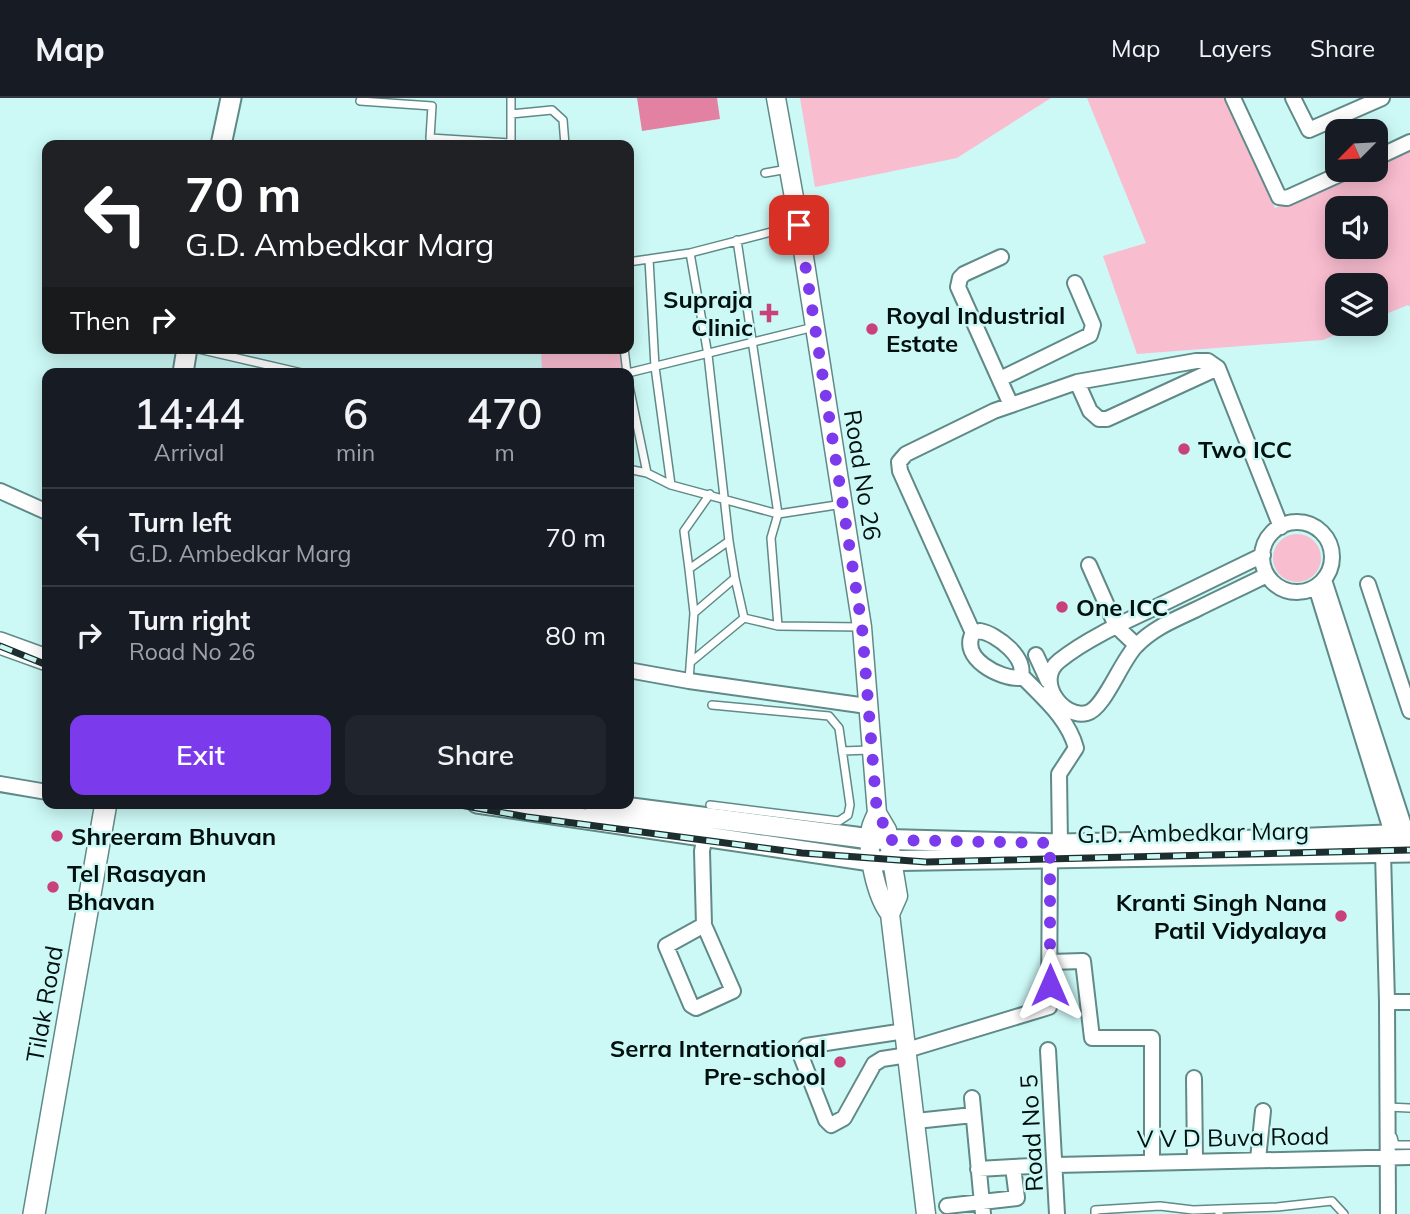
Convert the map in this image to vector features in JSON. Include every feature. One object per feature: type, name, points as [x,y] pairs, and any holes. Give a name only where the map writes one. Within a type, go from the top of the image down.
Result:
[{"type":"main road","points":[[222,140],[231,98]]},
{"type":"main road","points":[[0,643],[42,658]]},
{"type":"main road","points":[[0,657],[42,672]]},
{"type":"main road","name":"Tilak Road","points":[[34,1214],[105,809]]},
{"type":"main road","name":"G.D. Ambedkar Marg","points":[[545,809],[703,823],[745,816],[880,840],[1053,848],[1263,848],[1402,844]]},
{"type":"main road","name":"G.D. Ambedkar Marg","points":[[633,809],[871,861],[891,862],[1053,848]]},
{"type":"street","name":"Road No 26","points":[[776,98],[799,225],[862,627],[877,813],[871,830],[880,840],[871,861],[882,904],[890,914]]},
{"type":"street","points":[[1233,98],[1279,197],[1287,198],[1325,181]]},
{"type":"street","points":[[1293,98],[1309,130],[1325,127]]},
{"type":"street","points":[[1348,119],[1382,98]]},
{"type":"street","points":[[1388,152],[1410,142]]},
{"type":"street","points":[[1001,257],[964,275],[958,283],[1011,405]]},
{"type":"street","points":[[1000,379],[1090,335],[1093,325],[1075,283]]},
{"type":"street","points":[[973,633],[900,471],[899,462],[906,454],[994,411],[1077,382],[1195,360],[1208,361],[1218,368],[1281,527]]},
{"type":"street","points":[[1077,382],[1090,411],[1099,418],[1107,419],[1218,368]]},
{"type":"street","points":[[0,491],[42,510]]},
{"type":"street","points":[[1297,522],[1308,524],[1318,529],[1331,546],[1331,568],[1320,583],[1307,592],[1295,593],[1283,590],[1267,575],[1263,555],[1268,538],[1281,527],[1297,522]]},
{"type":"street","points":[[1049,676],[1059,661],[1116,626],[1263,555]]},
{"type":"street","points":[[1089,565],[1116,626],[1136,645]]},
{"type":"street","points":[[1039,654],[1061,704],[1076,714],[1089,713],[1100,706],[1123,661],[1136,645],[1153,631],[1267,575]]},
{"type":"street","points":[[1320,583],[1402,844],[1387,1002],[1391,1107],[1388,1214]]},
{"type":"street","points":[[1368,584],[1410,711]]},
{"type":"street","points":[[1172,600],[1180,617]]},
{"type":"street","points":[[905,1031],[803,1048],[801,1056],[828,1123],[834,1125],[844,1118],[874,1064],[882,1059],[1049,1007],[1053,848],[1059,774],[1076,748],[1072,732],[1065,721],[1022,676],[1019,665],[1007,646],[986,632],[973,633]]},
{"type":"street","points":[[973,633],[970,645],[977,660],[999,675],[1016,679],[1022,676]]},
{"type":"street","points":[[634,671],[867,706]]},
{"type":"street","points":[[0,784],[42,791]]},
{"type":"street","points":[[703,823],[704,925],[733,991],[696,1007],[691,1005],[665,949],[667,945],[704,925]]},
{"type":"street","points":[[880,840],[891,862],[898,896],[890,914],[926,1214]]},
{"type":"street","points":[[1050,962],[1083,961],[1091,1038],[1152,1038],[1152,1162]]},
{"type":"street","points":[[1387,1002],[1410,1002]]},
{"type":"street","points":[[877,1035],[882,1059]]},
{"type":"street","name":"Road No 5","points":[[1048,1050],[1058,1214]]},
{"type":"street","points":[[1194,1078],[1195,1161]]},
{"type":"street","points":[[972,1098],[983,1208]]},
{"type":"street","points":[[1258,1159],[1263,1111]]},
{"type":"street","points":[[916,1121],[973,1115]]},
{"type":"street","name":"V V D Buva Road","points":[[1056,1165],[1410,1157]]},
{"type":"street","points":[[978,1169],[1033,1166]]},
{"type":"street","points":[[1013,1167],[1018,1214]]},
{"type":"street","points":[[947,1206],[983,1208],[1017,1198]]},
{"type":"lane","points":[[361,98],[360,101],[432,106],[430,138],[457,140]]},
{"type":"lane","points":[[511,98],[511,140]]},
{"type":"lane","points":[[511,114],[552,110],[563,120],[565,140]]},
{"type":"lane","points":[[765,173],[789,169]]},
{"type":"lane","points":[[634,261],[690,253],[799,225]]},
{"type":"lane","points":[[737,240],[778,514],[771,538],[778,626]]},
{"type":"lane","points":[[690,253],[708,355],[729,541],[744,618]]},
{"type":"lane","points":[[649,259],[655,367],[671,485]]},
{"type":"lane","points":[[634,372],[815,327]]},
{"type":"lane","points":[[220,354],[280,368]]},
{"type":"lane","points":[[262,364],[264,368]]},
{"type":"lane","points":[[634,410],[647,473]]},
{"type":"lane","points":[[634,470],[647,473],[671,485],[778,514],[843,504]]},
{"type":"lane","points":[[688,681],[692,661],[694,613],[684,531],[710,495]]},
{"type":"lane","points":[[689,569],[729,541]]},
{"type":"lane","points":[[694,613],[735,578]]},
{"type":"lane","points":[[744,618],[778,626],[862,627]]},
{"type":"lane","points":[[692,661],[744,618]]},
{"type":"lane","points":[[763,691],[763,709]]},
{"type":"lane","points":[[712,705],[830,716],[839,728],[850,805],[845,818],[839,821],[745,816]]},
{"type":"lane","points":[[842,751],[870,750]]},
{"type":"lane","points":[[1392,1076],[1394,1144],[1410,1145]]},
{"type":"lane","points":[[1391,1107],[1409,1108]]},
{"type":"lane","points":[[1096,1214],[1095,1210],[1143,1206],[1219,1211],[1332,1201],[1344,1214]]},
{"type":"shaded area","points":[[637,98],[717,98],[720,119],[642,131]]},
{"type":"shaded area","points":[[800,98],[1051,98],[957,158],[815,187]]},
{"type":"shaded area","points":[[1087,98],[1226,98],[1275,208],[1334,182],[1388,182],[1388,158],[1410,148],[1410,307],[1408,305],[1388,313],[1388,273],[1325,273],[1325,336],[1333,336],[1323,340],[1137,354],[1103,256],[1146,243]]},
{"type":"shaded area","points":[[541,354],[620,354],[622,368],[542,368]]},
{"type":"shaded area","points":[[1297,534],[1314,541],[1321,558],[1314,575],[1297,582],[1280,575],[1273,558],[1280,541]]},
{"type":"railway","points":[[0,646],[42,663]]},
{"type":"railway","points":[[482,809],[802,853],[926,862],[1410,850]]},
{"type":"place","name":"Supraja Clinic","points":[[769,313]]},
{"type":"place","name":"Royal Industrial Estate","points":[[872,329]]},
{"type":"place","name":"Two ICC","points":[[1184,449]]},
{"type":"place","name":"One ICC","points":[[1062,607]]},
{"type":"place","name":"Shreeram Bhuvan","points":[[57,836]]},
{"type":"place","name":"Tel Rasayan Bhavan","points":[[53,887]]},
{"type":"place","name":"Kranti Singh Nana Patil Vidyalaya","points":[[1341,916]]},
{"type":"place","name":"Serra International Pre-school","points":[[840,1062]]},
{"type":"route","points":[[799,225],[862,627],[877,813],[887,830],[889,840],[1050,843],[1050,985]]}]
